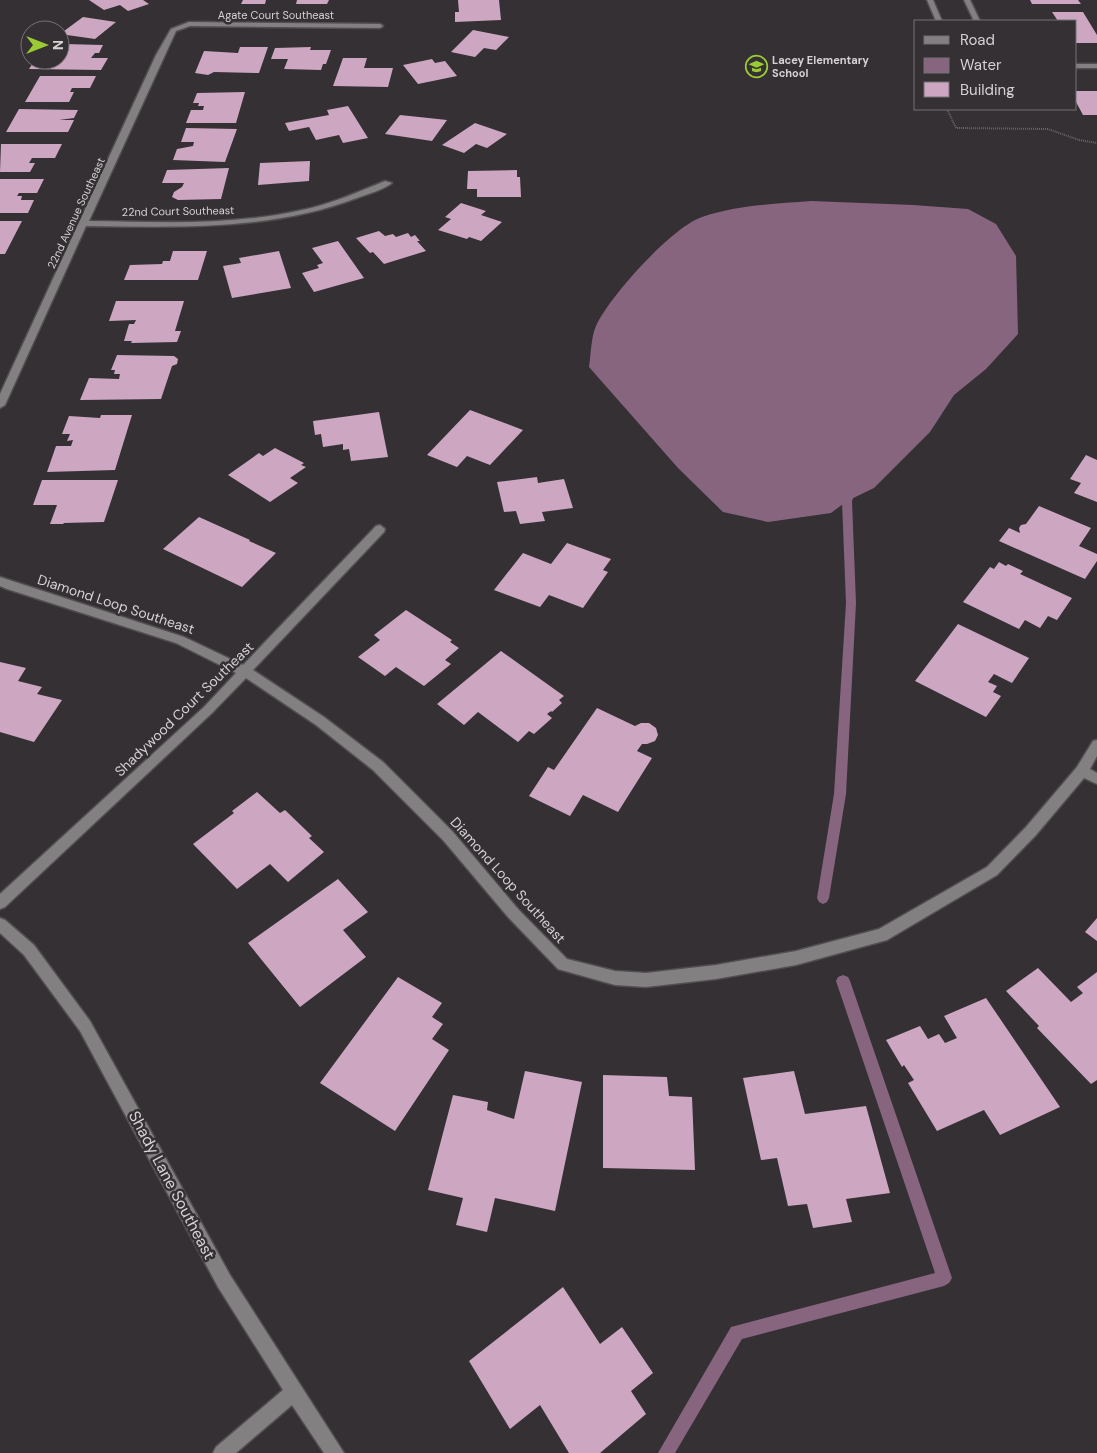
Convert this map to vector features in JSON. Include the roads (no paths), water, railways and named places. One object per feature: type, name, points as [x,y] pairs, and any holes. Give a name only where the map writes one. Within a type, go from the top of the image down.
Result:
[{"type":"street","points":[[930,0],[939,20]]},
{"type":"street","points":[[967,0],[976,20]]},
{"type":"street","name":"Agate Court Southeast","points":[[173,30],[189,24],[380,26]]},
{"type":"street","name":"22nd Avenue Southeast","points":[[0,405],[173,30]]},
{"type":"street","points":[[1077,66],[1097,66]]},
{"type":"street","name":"22nd Court Southeast","points":[[83,223],[211,224],[250,221],[290,215],[328,205],[388,184]]},
{"type":"street","name":"Shadywood Court Southeast","points":[[0,903],[208,710],[380,530]]},
{"type":"street","name":"Diamond Loop Southeast","points":[[0,581],[180,640],[246,672],[320,721],[378,766],[448,836],[513,913],[563,964],[615,978],[646,980],[716,972],[796,958],[882,935],[992,871],[1031,831],[1082,772],[1097,745]]},
{"type":"street","points":[[1082,772],[1097,779]]},
{"type":"street","name":"Shady Lane Southeast","points":[[0,924],[29,950],[85,1026],[224,1281],[335,1453]]},
{"type":"street","points":[[222,1453],[294,1392]]},
{"type":"water","points":[[811,201],[968,209],[996,224],[1016,256],[1018,334],[986,369],[954,395],[930,432],[874,488],[847,501],[831,513],[768,522],[723,512],[678,468],[589,367],[591,346],[596,326],[603,313],[627,281],[659,248],[689,223],[702,217],[729,210]]},
{"type":"waterway","points":[[823,898],[840,794],[851,603],[847,501],[852,488]]},
{"type":"waterway","points":[[666,1453],[737,1333],[944,1278],[843,981]]},
{"type":"place","name":"Lacey Elementary School","points":[[756,66]]}]
